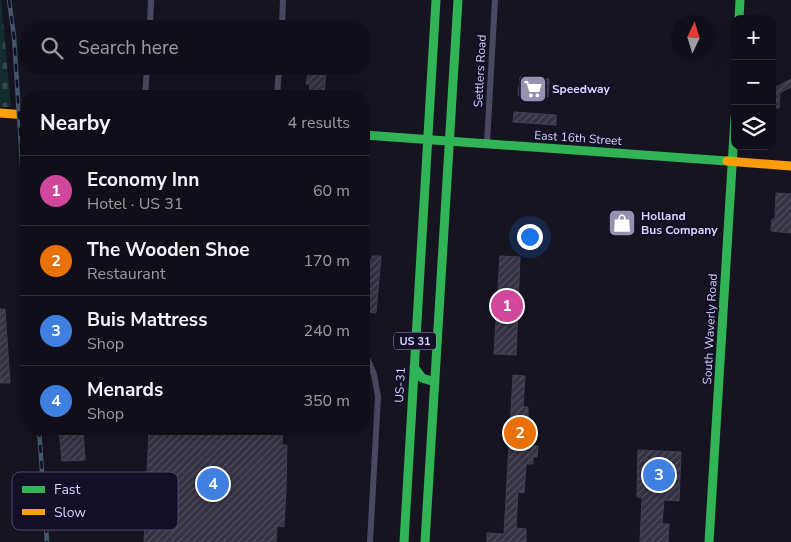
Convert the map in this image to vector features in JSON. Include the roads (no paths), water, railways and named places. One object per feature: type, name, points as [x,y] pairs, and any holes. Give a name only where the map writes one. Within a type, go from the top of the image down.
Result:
[{"type":"main road","name":"US 31","points":[[427,140],[436,0]]},
{"type":"main road","name":"US 31","points":[[425,542],[458,0]]},
{"type":"main road","points":[[740,0],[740,15]]},
{"type":"main road","points":[[0,113],[20,115]]},
{"type":"main road","name":"East 16th Street","points":[[370,135],[791,166]]},
{"type":"main road","name":"US-31","points":[[404,542],[427,140]]},
{"type":"main road","name":"South Waverly Road","points":[[709,542],[733,150]]},
{"type":"main road","points":[[414,367],[419,376],[425,380],[435,382]]},
{"type":"street","points":[[150,20],[151,0]]},
{"type":"street","points":[[282,20],[284,0]]},
{"type":"street","name":"Settlers Road","points":[[488,143],[495,0]]},
{"type":"street","points":[[145,90],[147,75]]},
{"type":"street","points":[[277,90],[279,75]]},
{"type":"street","points":[[370,365],[374,374],[378,397],[370,542]]},
{"type":"railway","points":[[9,0],[14,36],[20,132]]},
{"type":"railway","points":[[39,435],[42,472]]},
{"type":"railway","points":[[46,530],[47,542]]},
{"type":"place","name":"Speedway","points":[[533,89]]},
{"type":"place","name":"Holland Bus Company","points":[[622,223]]},
{"type":"place","name":"Economy Inn","points":[[507,306]]},
{"type":"place","name":"The Wooden Shoe","points":[[520,433]]},
{"type":"place","name":"Buis Mattress","points":[[659,475]]},
{"type":"place","name":"Menards","points":[[213,484]]}]
